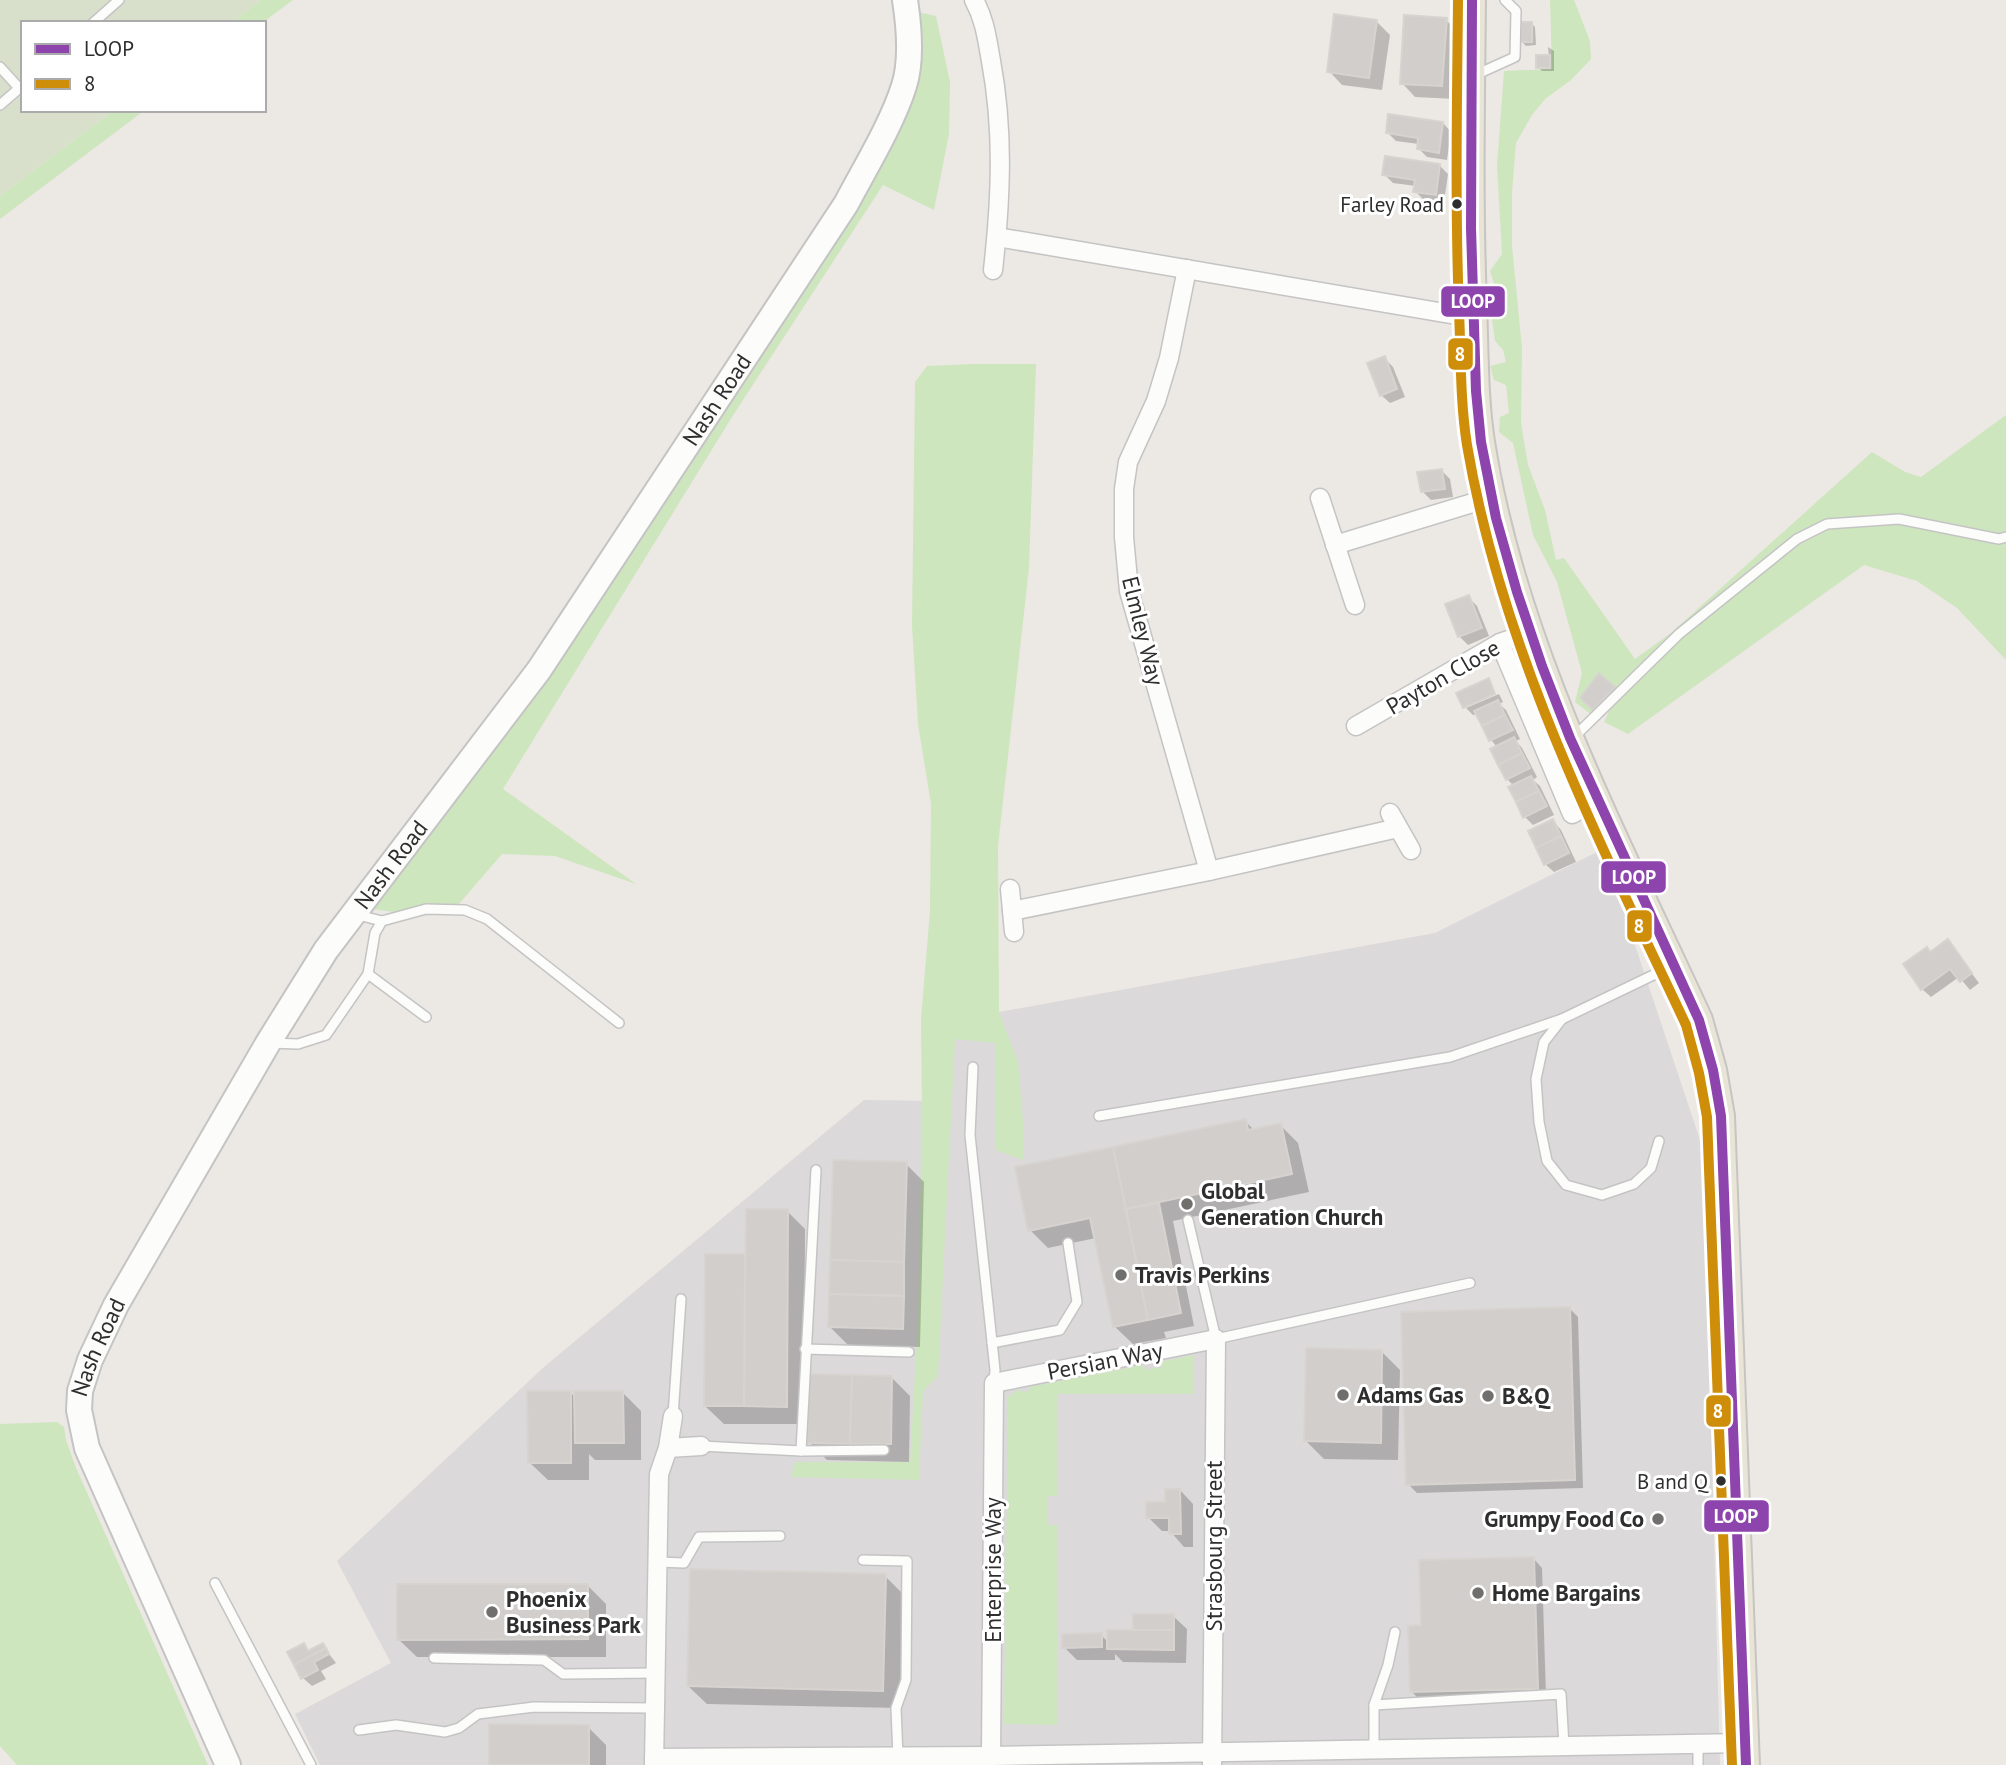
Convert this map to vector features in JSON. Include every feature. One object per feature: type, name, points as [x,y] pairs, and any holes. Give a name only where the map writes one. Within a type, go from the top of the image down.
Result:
[{"type":"main road","points":[[1472,0],[1470,232],[1476,395],[1481,443],[1492,497],[1508,562],[1531,632],[1572,739],[1699,1020],[1713,1070],[1721,1116],[1746,1754]]},
{"type":"street","name":"Nash Road","points":[[228,1765],[87,1448],[81,1426],[80,1391],[90,1360],[116,1305],[268,1043],[326,950],[539,670],[846,204],[880,140],[904,85],[909,30],[905,0]]},
{"type":"street","points":[[974,0],[984,18],[998,96],[1002,165],[993,270]]},
{"type":"street","points":[[997,237],[1474,318]]},
{"type":"street","name":"Elmley Way","points":[[1187,268],[1169,358],[1156,401],[1128,462],[1124,489],[1124,537],[1129,591],[1209,871]]},
{"type":"street","points":[[1335,545],[1492,497]]},
{"type":"street","points":[[1320,498],[1355,605]]},
{"type":"street","name":"Payton Close","points":[[1356,726],[1500,643],[1531,632]]},
{"type":"street","points":[[1500,643],[1572,814],[1598,800]]},
{"type":"street","points":[[1012,911],[1209,871],[1394,820],[1411,850]]},
{"type":"street","points":[[1010,889],[1014,932]]},
{"type":"street","name":"Persian Way","points":[[994,1383],[1216,1339]]},
{"type":"street","name":"Strasbourg Street","points":[[1212,1758],[1216,1339]]},
{"type":"street","name":"Enterprise Way","points":[[992,1756],[994,1383]]},
{"type":"street","points":[[673,1416],[668,1448],[659,1474],[654,1762],[800,1762],[992,1756],[1010,1760],[1212,1758],[1374,1748],[1698,1744],[1746,1754]]},
{"type":"street","points":[[668,1448],[701,1446]]},
{"type":"lane","points":[[95,21],[119,0]]},
{"type":"lane","points":[[1471,77],[1515,57],[1516,11],[1506,0]]},
{"type":"lane","points":[[0,67],[21,86],[0,105]]},
{"type":"lane","points":[[1572,739],[1679,634],[1797,539],[1827,524],[1899,519],[1999,539],[2006,537]]},
{"type":"lane","points":[[352,914],[382,921],[426,909],[465,910],[487,919],[619,1023]]},
{"type":"lane","points":[[268,1043],[298,1044],[326,1035],[368,974],[375,933],[382,921]]},
{"type":"lane","points":[[1099,1116],[1450,1057],[1562,1019],[1674,965]]},
{"type":"lane","points":[[368,974],[426,1017]]},
{"type":"lane","points":[[1562,1019],[1544,1042],[1536,1079],[1539,1122],[1547,1161],[1566,1185],[1602,1195],[1634,1184],[1651,1168],[1659,1141]]},
{"type":"lane","points":[[973,1067],[970,1135],[994,1383]]},
{"type":"lane","points":[[801,1451],[816,1170]]},
{"type":"lane","points":[[1188,1220],[1216,1339],[1470,1283]]},
{"type":"lane","points":[[992,1343],[1060,1330],[1077,1302],[1069,1243]]},
{"type":"lane","points":[[673,1416],[681,1299]]},
{"type":"lane","points":[[805,1349],[909,1352]]},
{"type":"lane","points":[[701,1446],[801,1451],[884,1450]]},
{"type":"lane","points":[[658,1562],[684,1563],[699,1537],[780,1536]]},
{"type":"lane","points":[[863,1560],[907,1561],[906,1680],[897,1708],[898,1757]]},
{"type":"lane","points":[[215,1583],[311,1765]]},
{"type":"lane","points":[[1374,1748],[1374,1705],[1388,1665],[1395,1632]]},
{"type":"lane","points":[[433,1658],[544,1660],[563,1674],[655,1673]]},
{"type":"lane","points":[[1374,1705],[1561,1694],[1564,1746]]},
{"type":"lane","points":[[359,1730],[396,1725],[445,1732],[459,1728],[478,1714],[534,1707],[654,1708]]},
{"type":"lane","points":[[1698,1744],[1698,1765]]},
{"type":"shaded area","points":[[1603,849],[1704,1152],[1720,1765],[320,1765],[295,1714],[391,1663],[337,1561],[544,1367],[864,1100],[936,1101],[942,1027],[999,1012],[1435,933]]},
{"type":"green space","points":[[0,0],[261,0],[234,21],[21,21],[21,112],[111,112],[0,196]]},
{"type":"green space","points":[[261,0],[293,0],[265,21],[234,21]]},
{"type":"green space","points":[[1550,0],[1574,0],[1590,41],[1591,59],[1571,80],[1545,99],[1532,115],[1516,143],[1512,192],[1512,246],[1522,348],[1521,423],[1528,465],[1545,510],[1556,560],[1564,558],[1635,659],[1671,633],[1872,452],[1905,472],[1921,477],[2006,415],[2006,660],[1957,608],[1917,581],[1864,565],[1628,734],[1604,722],[1619,690],[1597,719],[1575,702],[1582,673],[1557,582],[1533,535],[1513,443],[1499,432],[1500,417],[1509,413],[1506,385],[1494,380],[1490,366],[1506,362],[1503,350],[1495,341],[1492,319],[1504,314],[1490,271],[1502,254],[1497,166],[1504,71],[1552,69]],"holes":[[[1599,673],[1615,687],[1594,710],[1581,698]]]},
{"type":"green space","points":[[918,12],[936,16],[950,82],[949,134],[934,210],[883,185],[732,417],[503,789],[636,884],[555,856],[502,854],[458,905],[415,915],[372,909],[874,174]]},
{"type":"green space","points":[[111,112],[142,112],[0,219],[0,196]]},
{"type":"green space","points":[[1036,364],[1029,568],[998,846],[999,1012],[1018,1062],[1024,1134],[1023,1160],[996,1150],[995,1043],[955,1039],[938,1376],[923,1391],[919,1480],[791,1477],[795,1462],[910,1462],[918,1317],[921,1019],[930,911],[931,804],[918,724],[912,626],[915,382],[927,366]]},
{"type":"green space","points":[[1193,1355],[1193,1394],[1058,1394],[1058,1496],[1048,1496],[1048,1525],[1057,1525],[1057,1725],[1004,1724],[1008,1397],[1019,1389],[1022,1392],[1029,1391],[1029,1387],[1143,1365],[1145,1370],[1162,1367],[1161,1362]]},
{"type":"green space","points":[[57,1422],[64,1427],[76,1468],[208,1765],[17,1765],[0,1746],[0,1424]]},
{"type":"building","points":[[1334,14],[1377,20],[1369,78],[1327,72]]},
{"type":"building","points":[[1404,15],[1447,18],[1442,86],[1400,84]]},
{"type":"building","points":[[1520,22],[1532,22],[1532,42],[1520,42]]},
{"type":"building","points":[[1536,55],[1550,55],[1550,68],[1536,68]]},
{"type":"building","points":[[1388,114],[1443,122],[1439,153],[1417,149],[1418,138],[1386,133]]},
{"type":"building","points":[[1385,156],[1440,164],[1436,195],[1413,192],[1415,180],[1382,175]]},
{"type":"building","points":[[1385,356],[1397,389],[1380,396],[1367,363]]},
{"type":"building","points":[[1442,469],[1445,489],[1421,492],[1417,472]]},
{"type":"building","points":[[1469,595],[1482,628],[1458,637],[1445,604]]},
{"type":"building","points":[[1599,673],[1615,687],[1593,710],[1580,698]]},
{"type":"building","points":[[1489,678],[1495,694],[1463,708],[1456,693]]},
{"type":"building","points":[[1498,700],[1505,715],[1482,726],[1474,711]]},
{"type":"building","points":[[1505,715],[1513,730],[1489,741],[1482,726]]},
{"type":"building","points":[[1514,737],[1522,753],[1498,765],[1490,749]]},
{"type":"building","points":[[1522,753],[1530,768],[1506,780],[1498,765]]},
{"type":"building","points":[[1531,776],[1539,791],[1516,802],[1508,787]]},
{"type":"building","points":[[1539,791],[1547,806],[1523,818],[1516,802]]},
{"type":"building","points":[[1553,819],[1561,836],[1536,848],[1528,831]]},
{"type":"building","points":[[1561,836],[1569,853],[1544,865],[1536,848]]},
{"type":"building","points":[[1948,939],[1972,973],[1960,982],[1950,969],[1921,990],[1903,964],[1927,947],[1930,952]]},
{"type":"building","points":[[1246,1119],[1248,1130],[1281,1123],[1292,1174],[1126,1209],[1113,1147]]},
{"type":"building","name":"Travis Perkins","points":[[1113,1147],[1148,1320],[1113,1327],[1090,1218],[1028,1231],[1015,1167]]},
{"type":"building","points":[[833,1160],[907,1162],[904,1262],[830,1260]]},
{"type":"building","points":[[1159,1203],[1181,1313],[1148,1320],[1126,1209]]},
{"type":"building","points":[[746,1209],[788,1209],[787,1407],[744,1406]]},
{"type":"building","points":[[705,1254],[745,1254],[744,1406],[704,1406]]},
{"type":"building","points":[[830,1260],[904,1262],[904,1296],[829,1294]]},
{"type":"building","points":[[829,1294],[904,1296],[903,1329],[828,1327]]},
{"type":"building","name":"B&Q","points":[[1570,1307],[1575,1480],[1406,1485],[1401,1312]]},
{"type":"building","name":"Adams Gas","points":[[1306,1348],[1382,1350],[1381,1443],[1304,1441]]},
{"type":"building","points":[[809,1374],[852,1375],[850,1444],[807,1443]]},
{"type":"building","points":[[852,1375],[892,1376],[891,1444],[850,1444]]},
{"type":"building","points":[[527,1391],[571,1391],[571,1463],[528,1463]]},
{"type":"building","points":[[574,1391],[623,1391],[624,1443],[575,1443]]},
{"type":"building","points":[[1165,1489],[1180,1489],[1181,1534],[1169,1534],[1169,1518],[1146,1518],[1146,1502],[1165,1502]]},
{"type":"building","name":"Home Bargains","points":[[1534,1557],[1538,1689],[1410,1692],[1408,1626],[1421,1625],[1419,1560]]},
{"type":"building","points":[[690,1569],[886,1574],[883,1691],[687,1686]]},
{"type":"building","name":"Phoenix Business Park","points":[[397,1584],[588,1584],[588,1639],[397,1640]]},
{"type":"building","points":[[1133,1614],[1174,1614],[1174,1630],[1133,1630]]},
{"type":"building","points":[[1107,1630],[1174,1630],[1174,1650],[1107,1649]]},
{"type":"building","points":[[1102,1633],[1102,1647],[1062,1648],[1062,1634]]},
{"type":"building","points":[[304,1643],[308,1651],[323,1643],[326,1648],[294,1665],[287,1652]]},
{"type":"building","points":[[326,1648],[329,1654],[314,1662],[318,1670],[301,1679],[294,1665]]},
{"type":"building","points":[[489,1724],[589,1725],[589,1765],[489,1765]]},
{"type":"transit line","name":"8","points":[[1458,0],[1457,233],[1462,395],[1467,445],[1483,521],[1528,670],[1587,814],[1686,1025],[1707,1117],[1732,1765]]},
{"type":"transit line","name":"LOOP","points":[[1472,0],[1471,228],[1476,391],[1481,442],[1496,518],[1517,592],[1570,738],[1699,1020],[1713,1070],[1721,1116],[1746,1765]]},
{"type":"place","name":"Farley Road","points":[[1457,204]]},
{"type":"place","name":"Global Generation Church","points":[[1187,1204]]},
{"type":"place","name":"Travis Perkins","points":[[1121,1275]]},
{"type":"place","name":"Adams Gas","points":[[1343,1395]]},
{"type":"place","name":"B&Q","points":[[1488,1396]]},
{"type":"place","name":"B and Q","points":[[1721,1481]]},
{"type":"place","name":"Grumpy Food Co","points":[[1658,1519]]},
{"type":"place","name":"Home Bargains","points":[[1478,1593]]},
{"type":"place","name":"Phoenix Business Park","points":[[492,1612]]}]
